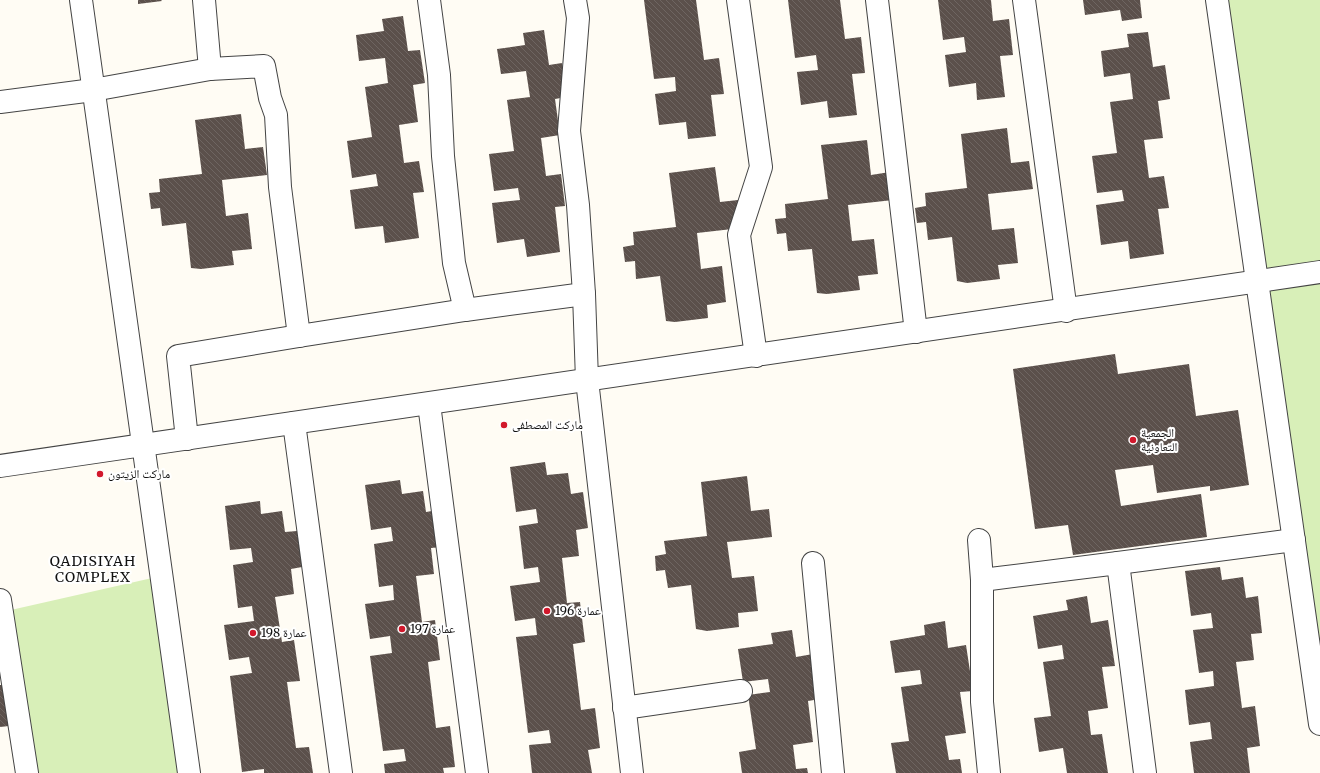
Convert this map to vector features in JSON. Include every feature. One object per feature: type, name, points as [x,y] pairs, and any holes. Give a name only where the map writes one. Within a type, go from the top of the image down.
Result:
[{"type":"street","points":[[81,0],[189,773]]},
{"type":"street","points":[[204,0],[210,69]]},
{"type":"street","points":[[429,0],[439,75],[442,156],[454,263],[465,310]]},
{"type":"street","points":[[575,0],[578,18],[569,131],[578,205],[584,294],[587,380],[632,773]]},
{"type":"street","points":[[738,0],[761,167],[740,235],[756,356]]},
{"type":"street","points":[[877,0],[916,332]]},
{"type":"street","points":[[1024,0],[1066,311]]},
{"type":"street","points":[[1217,0],[1320,724]]},
{"type":"street","points":[[0,102],[93,90],[210,69],[264,66],[270,98],[276,115],[280,187],[299,336]]},
{"type":"street","points":[[0,466],[1066,311],[1320,272]]},
{"type":"street","points":[[187,439],[178,356],[465,310],[584,294]]},
{"type":"street","points":[[429,404],[477,773]]},
{"type":"street","points":[[294,423],[341,773]]},
{"type":"street","points":[[979,540],[982,580],[982,702],[989,773]]},
{"type":"street","points":[[982,580],[1294,540]]},
{"type":"street","points":[[813,563],[833,773]]},
{"type":"street","points":[[1118,563],[1145,773]]},
{"type":"street","points":[[0,600],[27,773]]},
{"type":"street","points":[[624,708],[741,691]]},
{"type":"green space","points":[[1218,0],[1320,0],[1320,715]]},
{"type":"green space","points":[[161,576],[189,773],[27,773],[2,612]]},
{"type":"building","points":[[138,0],[161,0],[162,1],[138,4]]},
{"type":"building","points":[[644,0],[696,0],[704,60],[719,58],[724,94],[711,95],[716,136],[688,139],[686,122],[659,125],[655,94],[676,91],[675,77],[654,79]]},
{"type":"building","points":[[788,0],[840,0],[845,39],[861,37],[865,73],[852,74],[857,115],[829,118],[827,101],[801,105],[797,72],[818,70],[816,55],[795,58]]},
{"type":"building","points":[[938,0],[991,0],[993,21],[1009,19],[1013,55],[1000,56],[1005,97],[977,100],[976,83],[949,87],[945,55],[966,52],[964,37],[943,40]]},
{"type":"building","points":[[1083,0],[1140,0],[1142,18],[1122,21],[1120,10],[1085,15]]},
{"type":"building","points":[[403,16],[408,51],[420,50],[425,83],[413,85],[418,122],[399,125],[404,163],[419,161],[424,192],[413,193],[419,238],[385,243],[383,226],[355,229],[350,190],[378,186],[376,174],[352,178],[347,141],[372,137],[365,87],[388,83],[385,58],[359,61],[356,35],[384,31],[382,19]]},
{"type":"building","points":[[544,30],[549,65],[562,63],[566,97],[555,99],[560,135],[541,138],[546,176],[561,174],[565,206],[555,207],[560,252],[527,257],[524,239],[497,243],[492,203],[520,200],[518,188],[494,191],[489,154],[514,151],[507,100],[530,97],[526,71],[501,74],[497,49],[525,45],[523,33]]},
{"type":"building","points":[[1148,32],[1153,67],[1165,65],[1170,99],[1158,101],[1163,138],[1144,140],[1149,178],[1164,176],[1169,208],[1158,209],[1164,254],[1130,259],[1128,241],[1101,245],[1096,205],[1124,201],[1122,190],[1097,193],[1092,156],[1117,153],[1110,102],[1133,99],[1130,73],[1104,77],[1101,51],[1129,47],[1127,34]]},
{"type":"building","points":[[241,114],[245,149],[263,147],[267,175],[222,180],[226,216],[248,213],[252,249],[232,251],[234,265],[201,269],[191,268],[186,223],[162,226],[160,208],[151,209],[149,193],[160,192],[159,179],[202,174],[195,120]]},
{"type":"building","points":[[1007,128],[1011,163],[1029,161],[1033,189],[988,194],[992,230],[1014,228],[1018,263],[998,265],[1000,279],[967,283],[957,281],[952,237],[928,240],[926,222],[917,223],[915,208],[926,206],[925,193],[967,188],[961,134]]},
{"type":"building","points":[[867,140],[871,175],[890,172],[893,200],[848,205],[852,241],[874,239],[878,274],[858,276],[860,290],[827,294],[817,293],[812,249],[788,251],[786,233],[777,234],[775,219],[786,218],[785,204],[828,199],[821,145]]},
{"type":"building","points":[[715,167],[720,202],[738,200],[741,228],[697,233],[701,269],[722,266],[726,302],[707,305],[708,318],[675,322],[666,321],[660,276],[636,279],[635,261],[625,262],[623,247],[634,245],[633,232],[676,227],[669,173]]},
{"type":"building","name":"الجمعية التعاونية","points":[[1115,354],[1118,374],[1189,364],[1196,416],[1238,410],[1249,485],[1210,491],[1210,486],[1157,493],[1153,465],[1115,470],[1121,506],[1201,494],[1207,537],[1073,555],[1068,525],[1035,529],[1013,369]]},
{"type":"building","name":"عمارة 196","points":[[545,462],[547,475],[568,473],[571,494],[583,492],[588,528],[576,530],[579,556],[562,558],[567,603],[580,602],[585,642],[573,644],[581,710],[595,708],[600,748],[588,750],[592,773],[532,773],[529,745],[551,743],[549,730],[528,733],[516,637],[537,635],[535,618],[515,621],[510,586],[540,582],[538,567],[524,569],[519,526],[538,523],[536,509],[516,512],[510,467]]},
{"type":"building","points":[[747,476],[751,511],[769,509],[772,537],[727,542],[732,578],[754,576],[758,611],[738,613],[739,627],[707,631],[696,629],[691,585],[668,588],[665,570],[656,571],[655,556],[666,554],[664,541],[707,536],[701,482]]},
{"type":"building","name":"عمارة 197","points":[[400,480],[402,494],[423,491],[426,512],[438,510],[442,547],[431,548],[434,574],[416,576],[422,622],[435,620],[440,660],[428,662],[436,728],[450,726],[455,767],[443,768],[444,773],[385,773],[384,764],[406,761],[404,749],[383,751],[370,656],[392,653],[390,636],[370,639],[365,604],[394,600],[393,585],[379,587],[374,544],[393,541],[391,527],[371,530],[365,485]]},
{"type":"building","name":"عمارة 198","points":[[260,501],[261,514],[282,511],[285,532],[297,531],[302,567],[291,569],[294,594],[275,597],[282,642],[294,640],[300,681],[287,682],[296,748],[309,747],[313,773],[264,773],[264,769],[242,772],[230,676],[252,673],[249,657],[229,660],[224,625],[254,621],[252,606],[238,608],[233,565],[253,562],[251,548],[230,550],[225,506]]},
{"type":"building","points":[[1220,567],[1222,580],[1243,577],[1246,598],[1258,596],[1262,633],[1251,634],[1254,660],[1236,662],[1242,708],[1255,706],[1260,746],[1247,748],[1250,773],[1194,773],[1190,742],[1212,739],[1210,722],[1189,725],[1185,690],[1214,686],[1213,671],[1199,673],[1193,630],[1213,628],[1211,613],[1191,616],[1185,571]]},
{"type":"building","points":[[1087,596],[1091,623],[1108,620],[1115,666],[1102,667],[1108,708],[1088,711],[1091,735],[1102,734],[1108,773],[1067,773],[1063,748],[1039,752],[1034,718],[1051,716],[1043,662],[1064,659],[1062,645],[1038,649],[1033,616],[1068,610],[1066,600]]},
{"type":"building","points":[[945,621],[948,648],[966,645],[973,691],[960,692],[966,733],[945,736],[949,760],[960,759],[962,773],[896,773],[891,743],[909,741],[901,687],[922,684],[920,670],[895,673],[890,641],[925,635],[924,625]]},
{"type":"building","points":[[792,630],[796,657],[813,654],[820,699],[808,701],[813,742],[793,745],[796,769],[807,768],[808,773],[742,773],[739,752],[756,749],[748,695],[770,692],[768,679],[743,682],[738,649],[773,644],[771,633]]},
{"type":"building","points":[[0,685],[4,685],[9,726],[0,727]]},
{"type":"place","name":"ماركت المصطفى","points":[[504,425]]},
{"type":"place","name":"الجمعية التعاونية","points":[[1133,440]]},
{"type":"place","name":"ماركت الزيتون","points":[[100,474]]},
{"type":"place","name":"عمارة 196","points":[[547,611]]},
{"type":"place","name":"عمارة 197","points":[[402,629]]},
{"type":"place","name":"عمارة 198","points":[[253,633]]},
{"type":"district","name":"QADISIYAH COMPLEX","points":[[93,570]]}]
